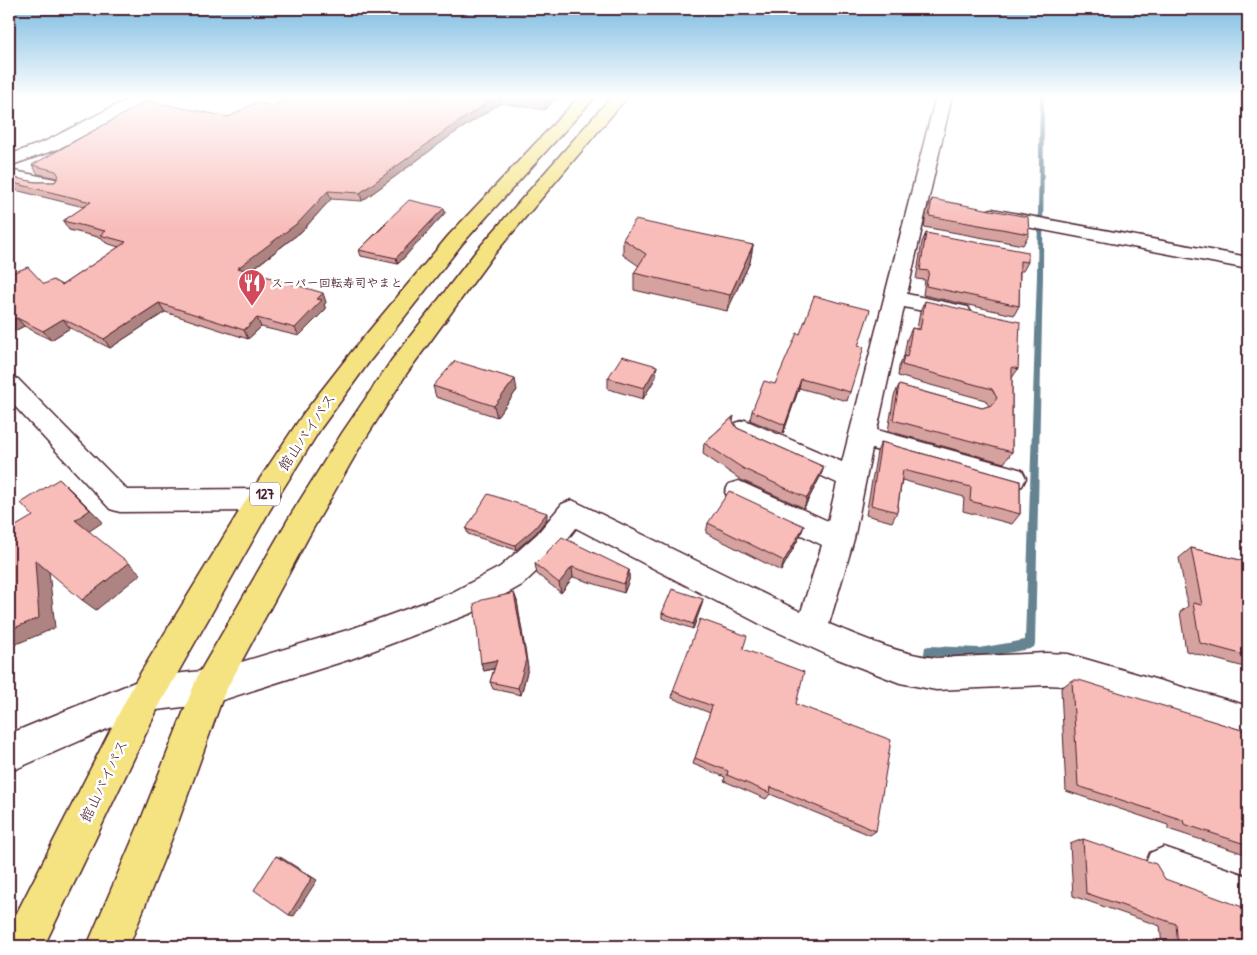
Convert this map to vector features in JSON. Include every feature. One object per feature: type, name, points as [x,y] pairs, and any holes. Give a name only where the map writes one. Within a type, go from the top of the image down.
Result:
[{"type":"highway","name":"館山バイパス","points":[[22,946],[147,694],[262,500],[312,421],[455,240],[546,141]]},
{"type":"highway","points":[[108,946],[157,828],[210,687],[300,525],[399,367],[484,254],[581,141]]},
{"type":"street","points":[[9,161],[61,141]]},
{"type":"street","points":[[810,632],[839,539],[862,436],[885,383],[896,298],[922,234],[937,141]]},
{"type":"street","points":[[9,175],[54,184]]},
{"type":"street","points":[[975,212],[1248,263]]},
{"type":"street","points":[[896,298],[978,316]]},
{"type":"street","points":[[9,385],[120,501],[262,500]]},
{"type":"street","points":[[745,430],[852,478]]},
{"type":"street","points":[[862,436],[1012,478]]},
{"type":"street","points":[[739,492],[839,539]]},
{"type":"street","points":[[9,754],[16,749],[147,694],[210,687],[351,644],[461,603],[512,576],[547,543],[572,512],[810,632],[901,668],[936,674],[1046,669],[1068,670],[1248,724]]},
{"type":"street","points":[[1164,867],[1248,896]]},
{"type":"building","points":[[76,141],[432,141],[360,193],[328,191],[299,222],[238,268],[323,293],[317,299],[322,300],[295,328],[257,318],[244,330],[159,303],[104,339],[63,319],[43,331],[17,318],[9,322],[9,274],[28,267],[44,284],[53,280],[62,285],[126,242],[100,235],[105,231],[63,221],[91,202],[9,182],[11,177],[35,182],[55,182],[59,176],[56,171],[32,165]]},
{"type":"building","points":[[932,199],[1028,217],[1029,234],[929,216]]},
{"type":"building","points":[[409,200],[444,208],[396,258],[359,250],[386,224],[384,224]]},
{"type":"building","points":[[635,220],[753,245],[730,295],[634,273],[646,254],[623,239]]},
{"type":"building","points":[[926,233],[1028,252],[1028,262],[1020,261],[1019,306],[926,286],[929,271],[920,270]]},
{"type":"building","points":[[814,296],[870,310],[858,346],[864,347],[850,392],[801,379],[785,425],[752,411],[764,381],[775,384],[797,333],[800,334]]},
{"type":"building","points":[[925,301],[1020,322],[1018,369],[1012,367],[1012,452],[893,420],[899,385],[982,408],[992,405],[997,398],[992,389],[902,365],[904,356],[907,357],[912,328],[920,330]]},
{"type":"building","points":[[622,356],[657,366],[644,388],[608,378]]},
{"type":"building","points":[[455,361],[515,379],[494,406],[433,386]]},
{"type":"building","points":[[734,416],[732,420],[737,428],[824,467],[807,498],[744,469],[704,443]]},
{"type":"building","points":[[881,442],[1020,481],[1020,514],[970,501],[971,487],[903,470],[897,512],[871,505]]},
{"type":"building","points":[[59,479],[90,510],[75,520],[129,563],[82,600],[35,560],[39,618],[9,630],[9,530],[33,516],[21,503]]},
{"type":"building","points":[[729,491],[804,526],[784,561],[708,523]]},
{"type":"building","points":[[488,494],[547,513],[535,528],[515,545],[466,529]]},
{"type":"building","points":[[562,537],[629,570],[624,584],[572,567],[559,583],[535,564]]},
{"type":"building","points":[[1191,548],[1248,562],[1248,656],[1200,643],[1193,603],[1202,605]]},
{"type":"building","points":[[672,589],[703,599],[693,624],[662,613]]},
{"type":"building","points":[[514,593],[526,660],[518,688],[490,682],[497,660],[481,663],[474,604],[482,600]]},
{"type":"building","points":[[700,619],[747,636],[743,649],[804,672],[796,704],[891,740],[876,831],[771,787],[770,793],[727,775],[728,771],[695,758],[712,706],[673,691]]},
{"type":"building","points":[[1072,680],[1079,680],[1248,732],[1248,845],[1184,824],[1183,820],[1078,786]]},
{"type":"building","points":[[1083,839],[1156,864],[1165,879],[1248,909],[1248,946],[1178,946],[1176,924],[1086,893]]},
{"type":"building","points":[[276,856],[312,878],[289,915],[254,890]]},
{"type":"building","points":[[236,942],[242,946],[233,946]]},
{"type":"waterway","points":[[928,660],[929,651],[979,653],[1030,644],[1040,275],[1042,141]]},
{"type":"place","name":"スーパー回転寿司やまと","points":[[252,307]]}]
